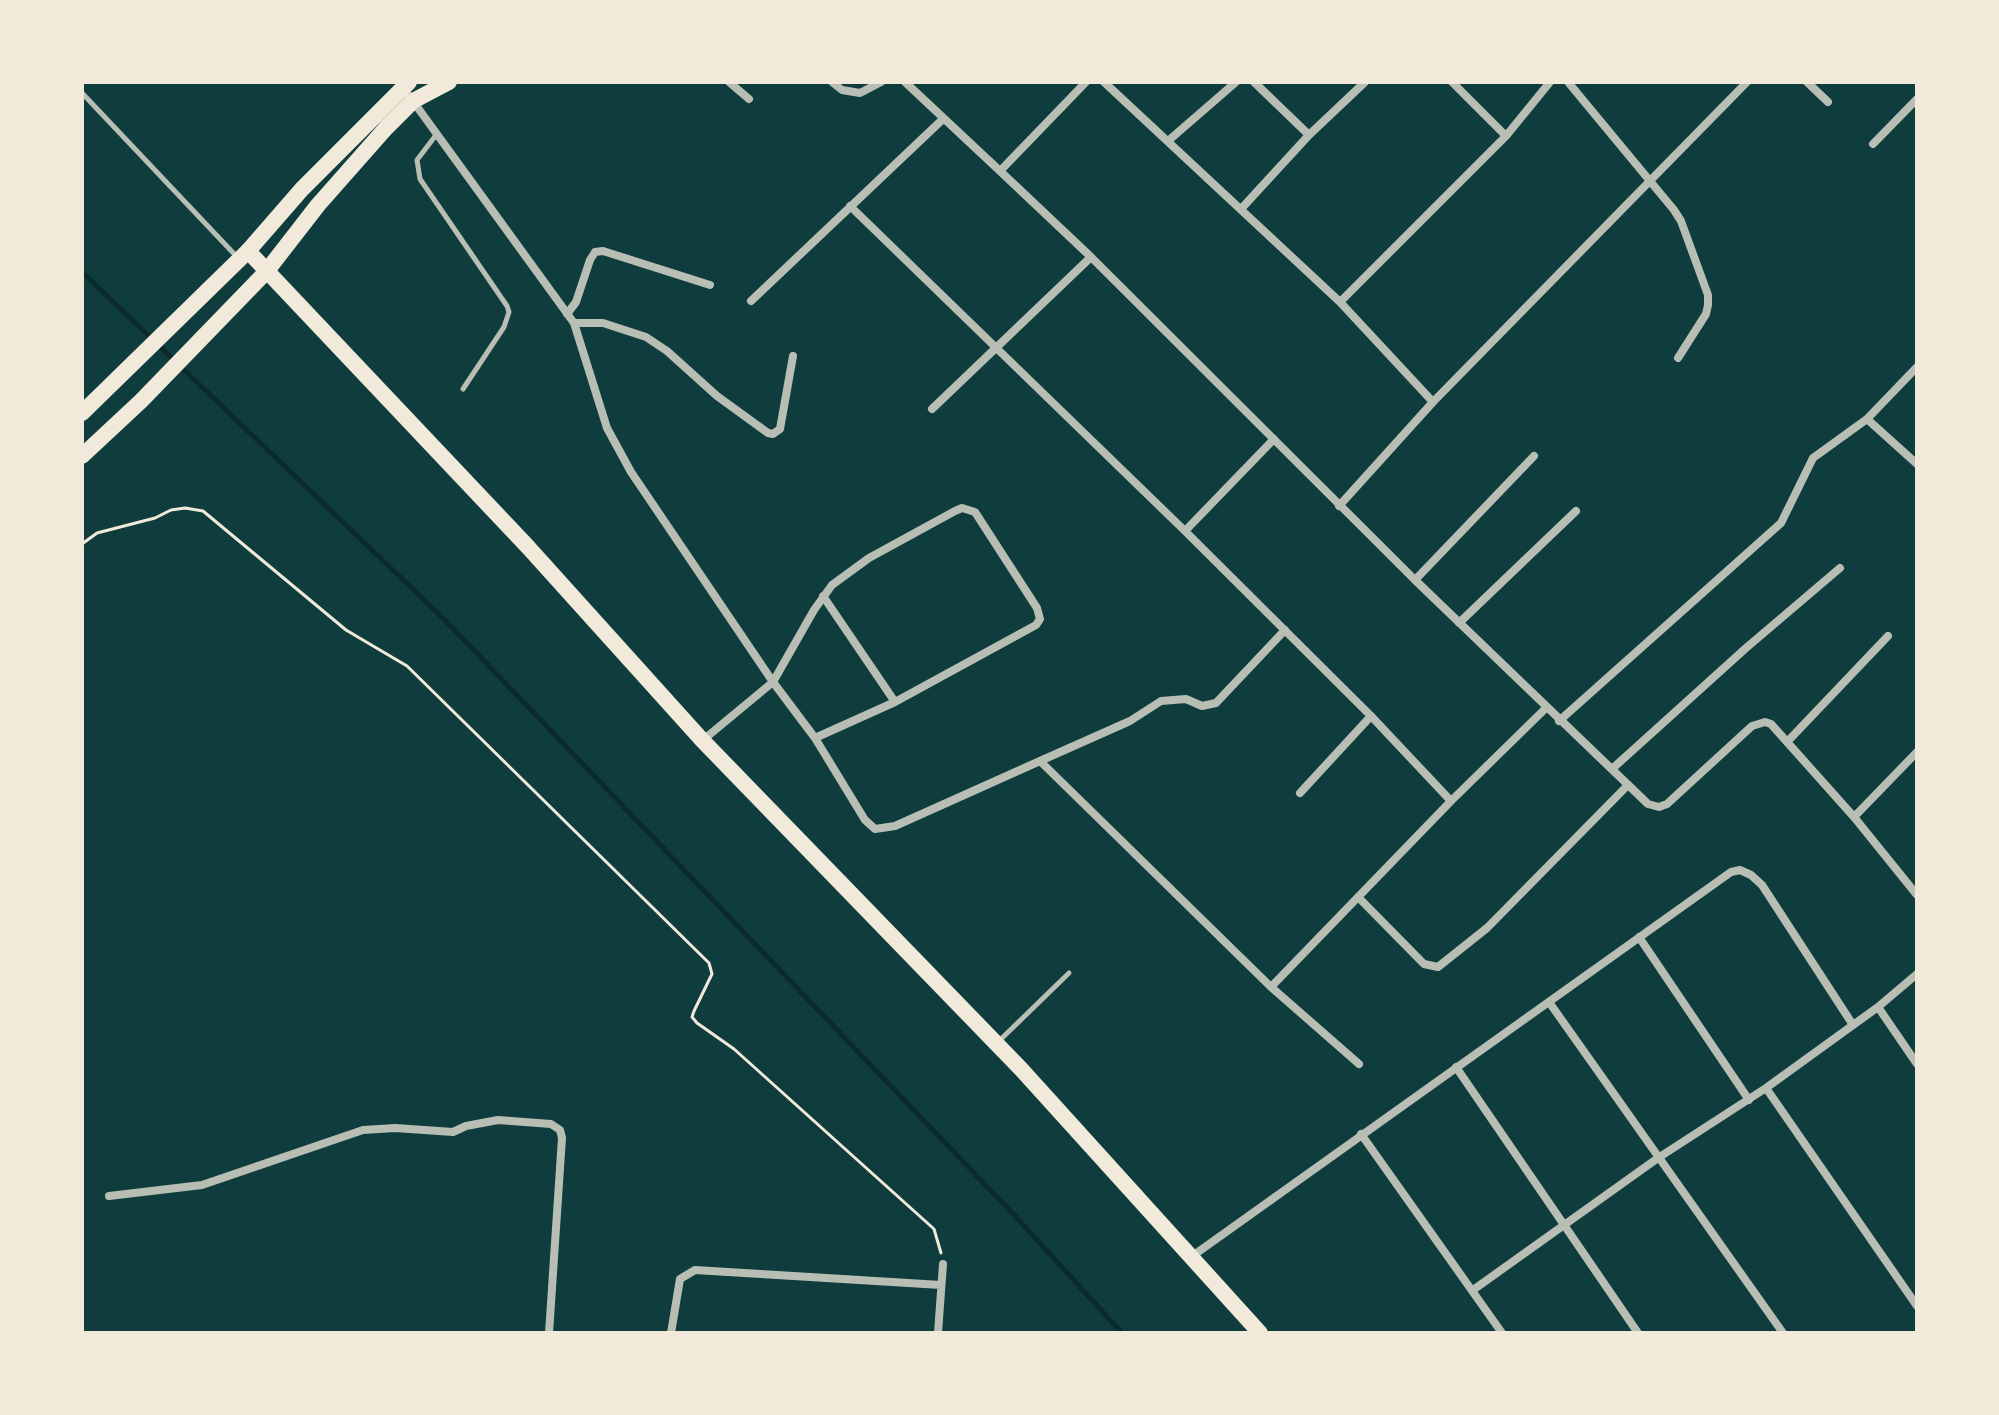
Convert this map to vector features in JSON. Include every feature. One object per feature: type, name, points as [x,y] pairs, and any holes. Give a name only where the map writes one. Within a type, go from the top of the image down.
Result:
[{"type":"main road","points":[[82,456],[141,401],[266,272],[318,205],[413,101],[449,82]]},
{"type":"main road","points":[[82,413],[120,380],[244,256],[302,189],[406,84]]},
{"type":"main road","points":[[244,256],[266,272],[528,547],[702,740],[996,1044],[1260,1333]]},
{"type":"street","points":[[729,82],[749,99]]},
{"type":"street","points":[[832,82],[842,90],[860,93],[881,82]]},
{"type":"street","points":[[905,82],[1091,257],[1339,506],[1648,804],[1659,807],[1667,804],[1759,722],[1771,724],[1854,817],[1917,895]]},
{"type":"street","points":[[1000,171],[1086,82]]},
{"type":"street","points":[[1104,82],[1340,302],[1433,402]]},
{"type":"street","points":[[1168,141],[1236,82]]},
{"type":"street","points":[[1254,82],[1309,135]]},
{"type":"street","points":[[1241,209],[1309,135],[1365,82]]},
{"type":"street","points":[[1452,82],[1506,136]]},
{"type":"street","points":[[1340,302],[1506,136],[1550,82]]},
{"type":"street","points":[[1568,82],[1681,221],[1708,295],[1706,314],[1678,358]]},
{"type":"street","points":[[1339,506],[1433,402],[1747,82]]},
{"type":"street","points":[[1807,82],[1828,102]]},
{"type":"street","points":[[406,84],[413,101],[574,323],[607,428],[631,472],[773,682],[815,738],[865,820],[875,829],[895,826],[1130,721],[1161,701],[1186,699],[1202,706],[1216,703],[1285,630]]},
{"type":"street","points":[[1873,144],[1917,99]]},
{"type":"street","points":[[751,301],[943,119]]},
{"type":"street","points":[[850,206],[1285,630],[1451,801]]},
{"type":"street","points":[[567,314],[576,302],[595,252],[603,251],[710,285]]},
{"type":"street","points":[[932,409],[1091,257]]},
{"type":"street","points":[[574,323],[603,323],[646,337],[667,351],[717,396],[773,434],[780,429],[793,356]]},
{"type":"street","points":[[1559,721],[1781,523],[1813,458],[1867,419],[1917,367]]},
{"type":"street","points":[[1867,419],[1917,464]]},
{"type":"street","points":[[1185,531],[1274,439]]},
{"type":"street","points":[[1415,580],[1534,456]]},
{"type":"street","points":[[702,740],[773,682],[832,585],[869,558],[955,511],[968,509],[982,520],[1037,608],[1040,619],[1031,628],[895,702],[815,738]]},
{"type":"street","points":[[1459,623],[1576,511]]},
{"type":"street","points":[[1612,769],[1840,568]]},
{"type":"street","points":[[823,596],[895,702]]},
{"type":"street","points":[[1788,741],[1888,636]]},
{"type":"street","points":[[1271,987],[1546,708]]},
{"type":"street","points":[[1300,793],[1371,716]]},
{"type":"street","points":[[1854,817],[1917,752]]},
{"type":"street","points":[[1040,761],[1271,987],[1359,1064]]},
{"type":"street","points":[[1358,897],[1424,964],[1438,967],[1487,928],[1627,786]]},
{"type":"street","points":[[1191,1257],[1718,879],[1740,870],[1762,885],[1853,1025]]},
{"type":"street","points":[[1639,937],[1749,1100]]},
{"type":"street","points":[[1473,1290],[1658,1158],[1766,1088],[1878,1007],[1917,974]]},
{"type":"street","points":[[1549,1002],[1783,1333]]},
{"type":"street","points":[[1878,1007],[1917,1064]]},
{"type":"street","points":[[1456,1067],[1638,1333]]},
{"type":"street","points":[[1766,1088],[1917,1306]]},
{"type":"street","points":[[109,1196],[202,1185],[363,1130],[395,1128],[453,1132],[466,1126],[498,1120],[551,1124],[560,1130],[562,1138],[549,1333]]},
{"type":"street","points":[[1361,1134],[1502,1333]]},
{"type":"street","points":[[938,1333],[943,1264]]},
{"type":"street","points":[[671,1333],[680,1279],[695,1270],[941,1285]]},
{"type":"lane","points":[[82,93],[244,256]]},
{"type":"lane","points":[[437,134],[417,160],[420,179],[509,312],[504,327],[463,389]]},
{"type":"lane","points":[[996,1044],[1069,973]]},
{"type":"path","points":[[82,544],[97,533],[155,518],[171,510],[185,508],[203,511],[346,630],[407,666],[709,963],[712,974],[697,1000],[692,1017],[734,1049],[934,1229],[943,1264]]},
{"type":"waterway","points":[[82,272],[445,620],[1017,1218],[1122,1333]]}]
